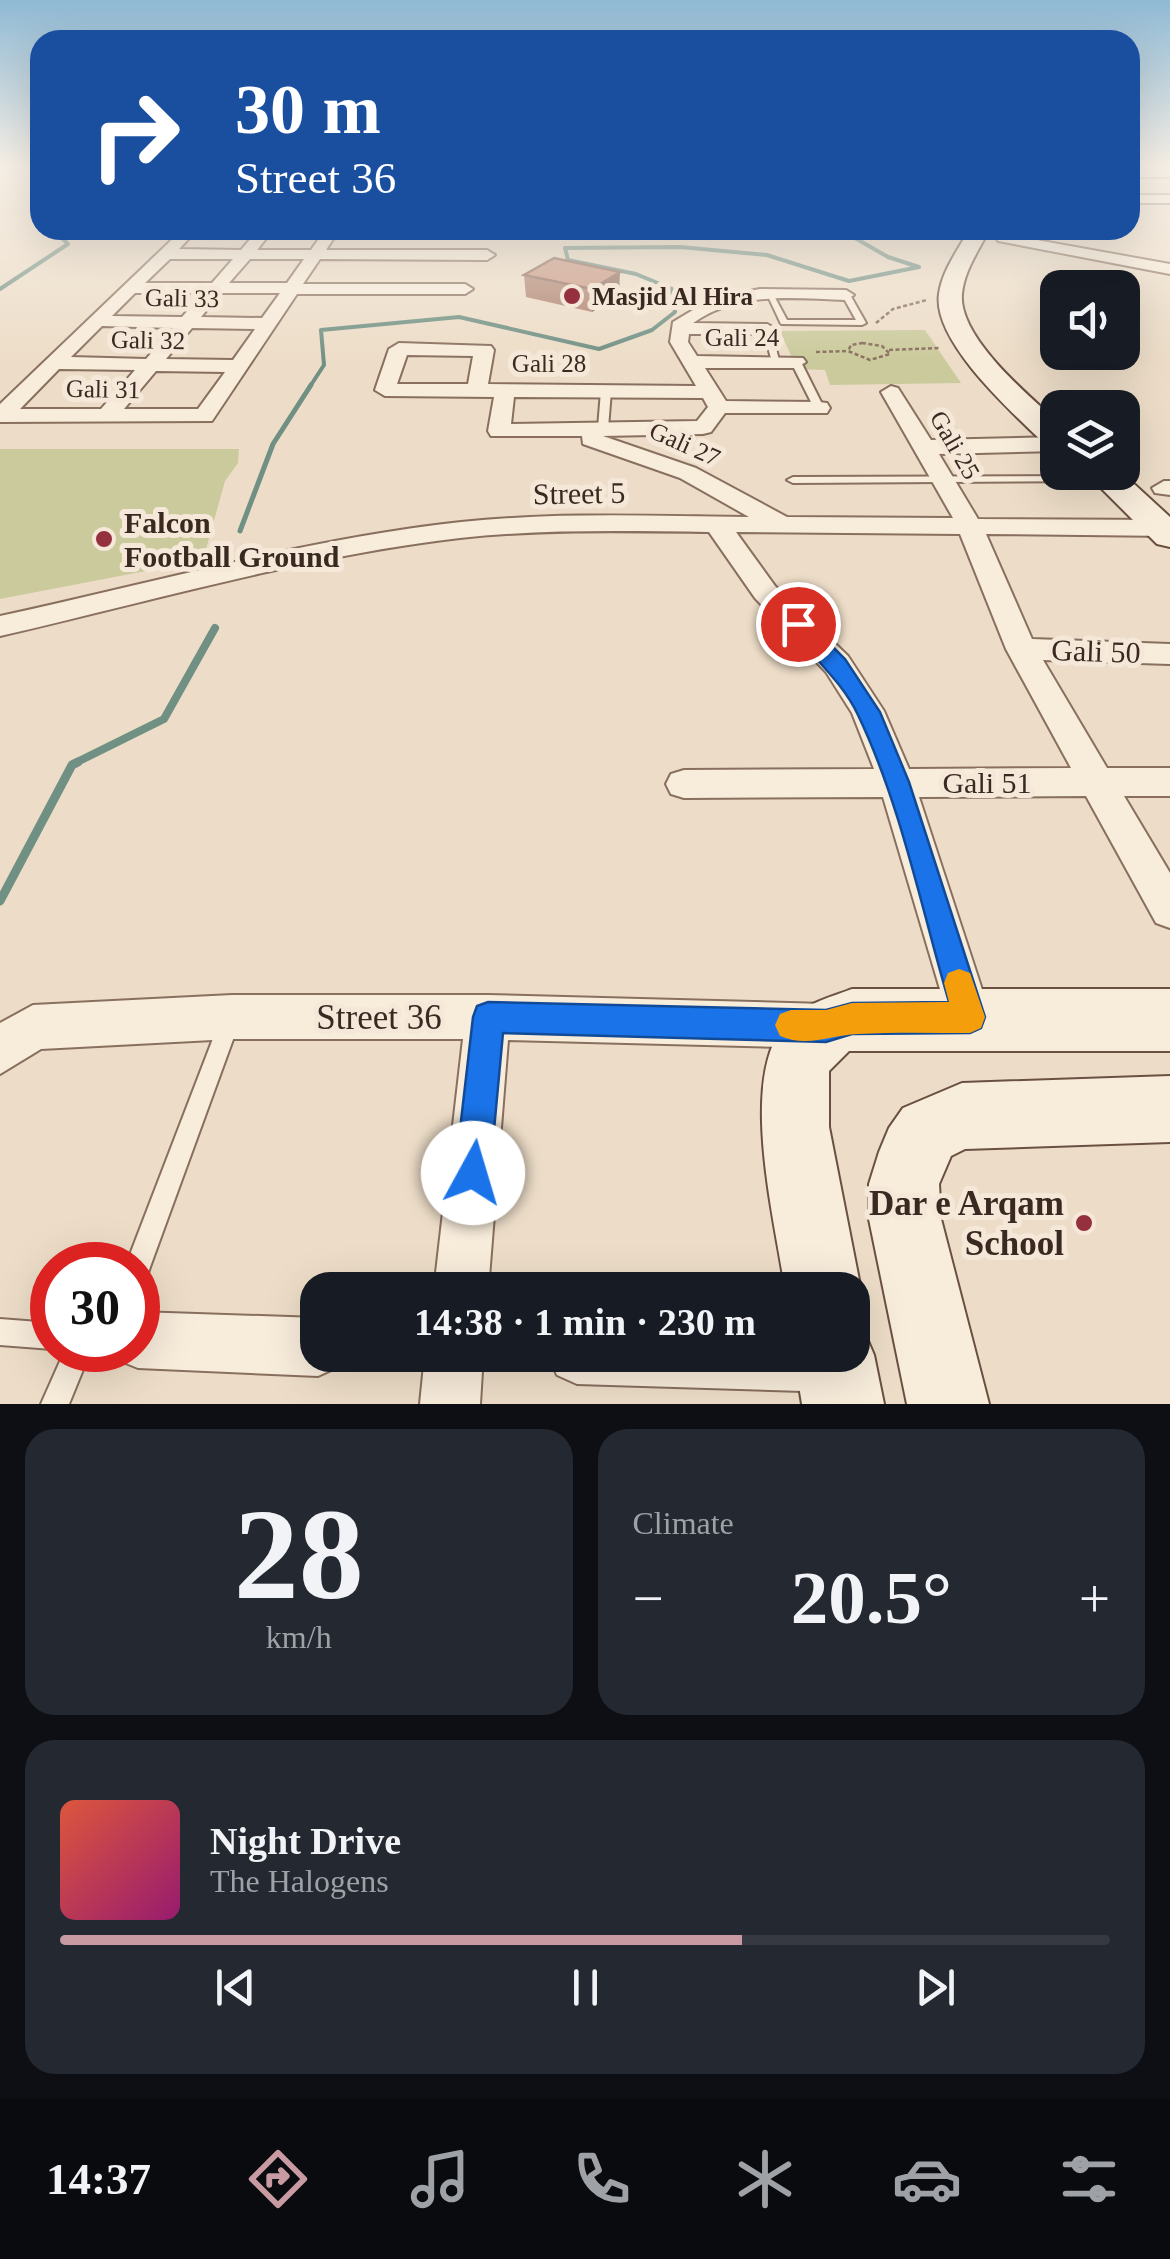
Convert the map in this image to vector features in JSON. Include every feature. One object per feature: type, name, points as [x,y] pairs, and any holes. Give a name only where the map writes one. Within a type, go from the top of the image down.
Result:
[{"type":"street","points":[[1,416],[180,240]]},
{"type":"street","points":[[107,416],[257,240]]},
{"type":"street","points":[[239,366],[325,240]]},
{"type":"street","points":[[981,240],[951,290],[952,312],[1009,393],[1040,423]]},
{"type":"street","points":[[987,240],[990,267]]},
{"type":"street","points":[[1022,240],[1170,269]]},
{"type":"street","points":[[1077,252],[1084,247],[1135,244]]},
{"type":"street","points":[[166,254],[315,255],[383,249],[487,256]]},
{"type":"street","points":[[363,288],[383,249]]},
{"type":"street","points":[[132,288],[465,288]]},
{"type":"street","points":[[714,405],[679,342],[679,328],[687,317],[735,298],[770,294],[846,295]]},
{"type":"street","name":"Gali 33","points":[[96,321],[268,324]]},
{"type":"street","points":[[679,328],[767,329]]},
{"type":"street","name":"Gali 28","points":[[476,390],[484,350],[398,349],[386,390],[606,391],[714,405]]},
{"type":"street","name":"Gali 24","points":[[688,362],[786,362]]},
{"type":"street","name":"Gali 32","points":[[56,364],[239,366]]},
{"type":"street","name":"Gali 31","points":[[1,416],[204,416],[239,366]]},
{"type":"street","name":"Gali 27","points":[[504,390],[499,431],[703,427],[714,405],[818,408]]},
{"type":"street","name":"Gali 25","points":[[891,392],[970,526],[1021,649],[1170,910]]},
{"type":"street","name":"Gali 27","points":[[558,431],[654,458],[782,524]]},
{"type":"street","points":[[926,447],[1040,442]]},
{"type":"street","points":[[1140,480],[1168,489]]},
{"type":"street","points":[[1130,490],[1168,531]]},
{"type":"street","name":"Street 5","points":[[10,624],[418,536],[578,524],[1168,531]]},
{"type":"street","points":[[718,524],[765,592],[837,664],[868,712],[896,782],[970,1017]]},
{"type":"street","points":[[0,651],[10,624]]},
{"type":"street","name":"Gali 50","points":[[1021,649],[1170,654]]},
{"type":"street","name":"Gali 51","points":[[684,784],[1170,782]]},
{"type":"street","name":"Street 36","points":[[0,1051],[33,1027],[232,1017],[488,1017],[818,1033]]},
{"type":"street","points":[[463,1272],[488,1017]]},
{"type":"street","points":[[820,1272],[790,1094],[799,1061],[818,1033],[852,1018],[1170,1020]]},
{"type":"street","points":[[948,1404],[905,1219],[904,1184],[914,1152],[926,1132],[962,1116],[1170,1109]]},
{"type":"street","points":[[160,1341],[300,1345]]},
{"type":"street","points":[[450,1404],[453,1372]]},
{"type":"lane","points":[[770,294],[784,322],[862,323],[846,295]]},
{"type":"lane","points":[[767,329],[818,408]]},
{"type":"lane","points":[[603,428],[606,391]]},
{"type":"lane","points":[[792,480],[944,480],[1040,474]]},
{"type":"lane","points":[[147,1242],[232,1017]]},
{"type":"lane","points":[[0,1332],[30,1334]]},
{"type":"lane","points":[[55,1404],[69,1372]]},
{"type":"path","points":[[868,327],[893,310],[927,300]]},
{"type":"path","points":[[857,335],[864,343]]},
{"type":"path","points":[[889,350],[888,357],[877,360],[848,351],[851,345],[864,343],[889,350],[955,348]]},
{"type":"green space","points":[[925,330],[961,383],[830,385],[825,370],[797,369],[780,331]]},
{"type":"green space","name":"Falcon Football Ground","points":[[0,449],[239,449],[238,463],[225,481],[203,560],[0,599]]},
{"type":"building","points":[[554,258],[620,272],[592,289],[524,275]]},
{"type":"waterway","points":[[0,289],[68,244],[64,240]]},
{"type":"waterway","points":[[309,388],[324,365],[321,330],[459,317],[599,349],[652,330],[675,312],[672,289],[636,274],[568,260],[565,248],[680,247],[767,255],[849,281],[919,267],[888,257],[858,240]]},
{"type":"waterway","points":[[240,531],[273,444],[311,385]]},
{"type":"waterway","points":[[73,764],[164,719],[215,628]]},
{"type":"waterway","points":[[0,901],[72,765],[78,762]]},
{"type":"slow traffic","points":[[791,1025],[826,1026],[852,1018],[970,1017],[959,983]]},
{"type":"place","name":"Masjid Al Hira","points":[[572,296]]},
{"type":"place","name":"Falcon Football Ground","points":[[104,539]]},
{"type":"place","name":"Dar e Arqam School","points":[[1084,1223]]},
{"type":"route","points":[[473,1173],[488,1017],[826,1026],[852,1018],[970,1017],[896,782],[868,712],[837,664],[798,624]]}]
